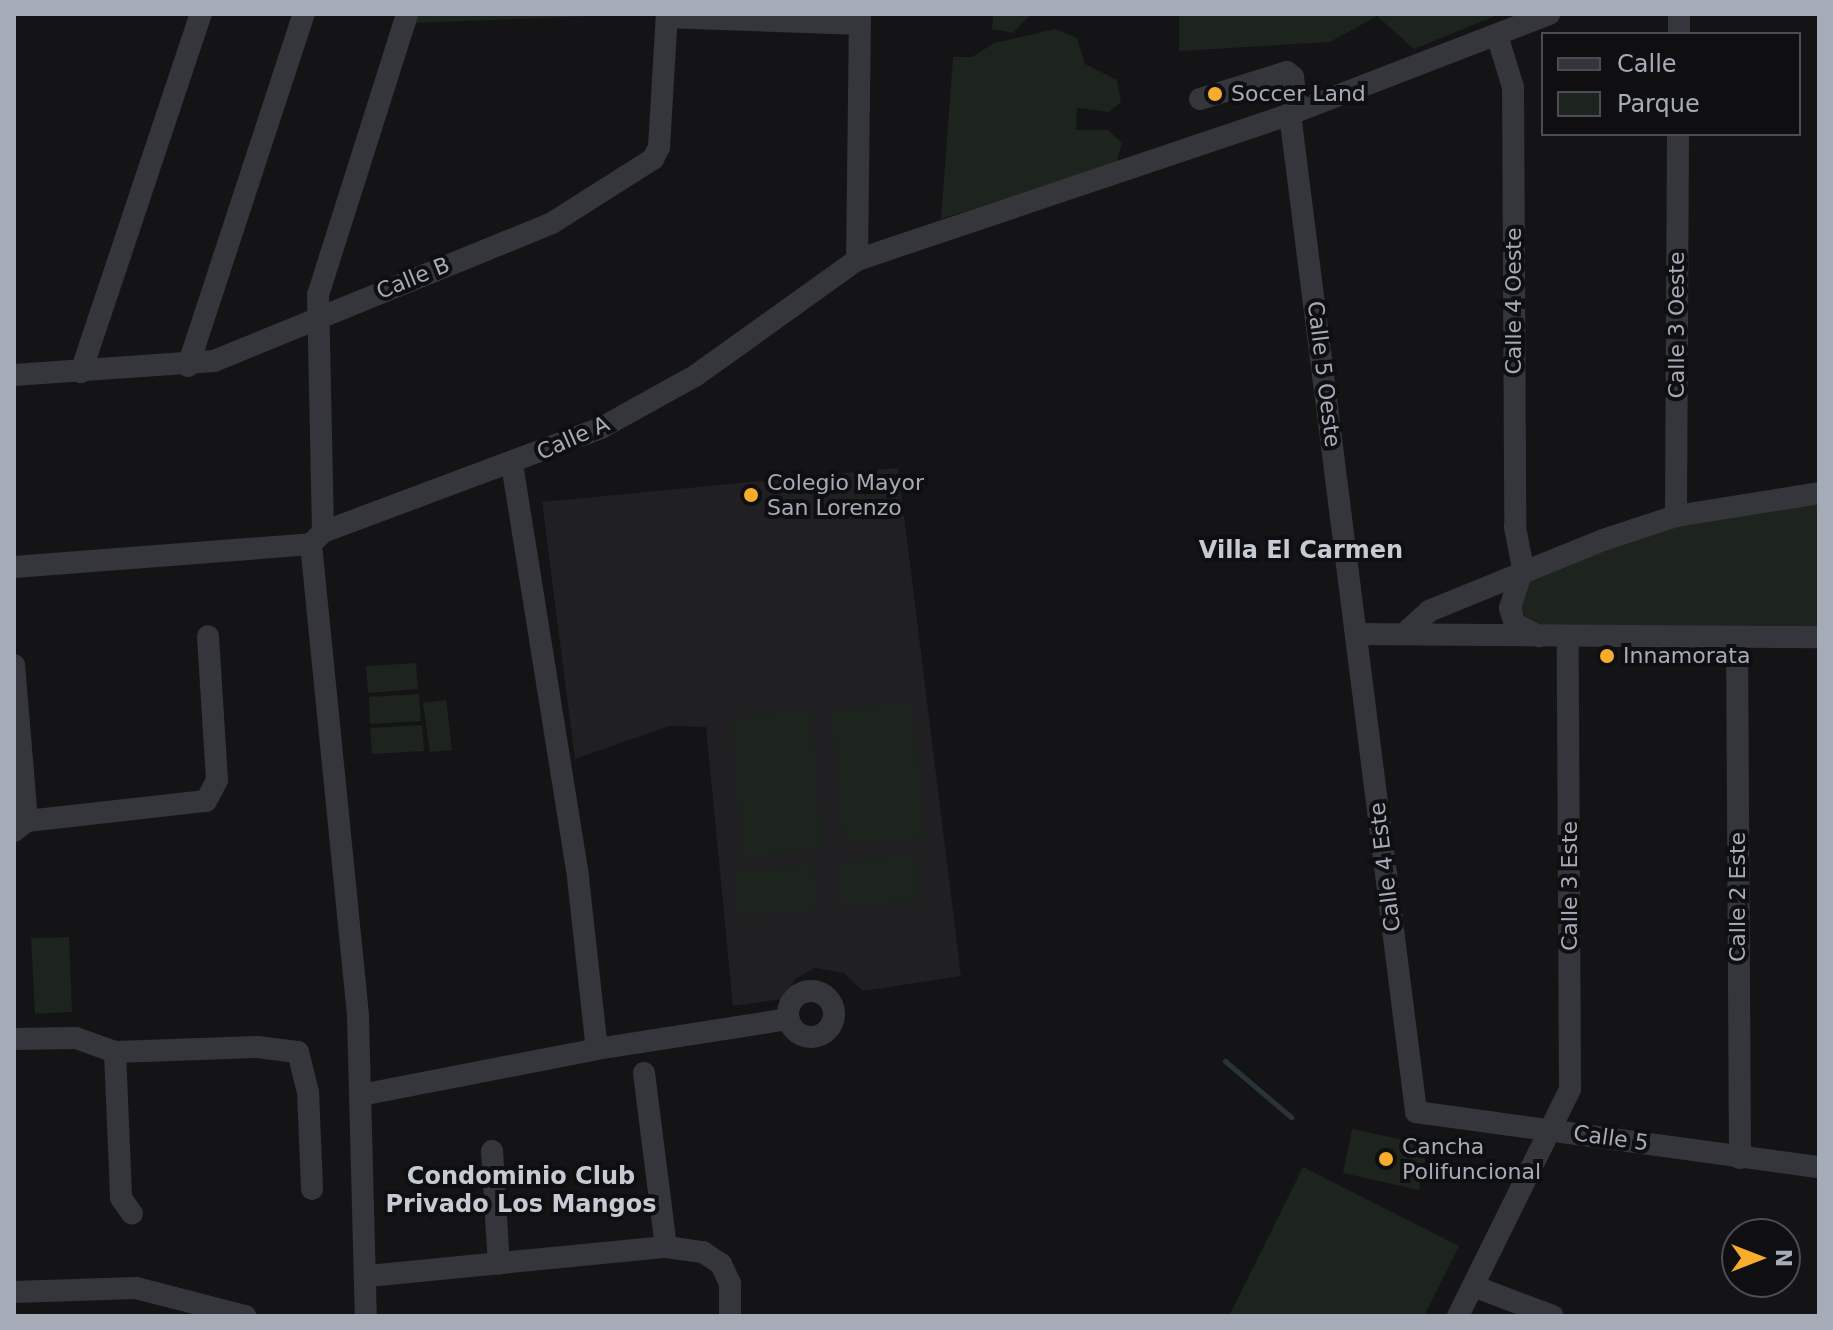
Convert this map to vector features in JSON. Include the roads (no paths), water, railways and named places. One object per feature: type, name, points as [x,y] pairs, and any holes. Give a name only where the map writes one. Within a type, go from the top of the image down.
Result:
[{"type":"street","points":[[81,372],[201,14]]},
{"type":"street","points":[[188,366],[304,14]]},
{"type":"street","points":[[362,1314],[368,1276],[361,1095],[317,538],[317,316],[321,286],[407,14]]},
{"type":"street","name":"Calle A","points":[[14,567],[317,538],[581,438],[695,376],[857,260],[1294,113],[1549,14]]},
{"type":"street","points":[[667,15],[860,19],[857,260]]},
{"type":"street","name":"Calle B","points":[[14,375],[188,366],[214,361],[317,316],[552,223],[645,168],[659,147],[667,15]]},
{"type":"street","name":"Calle 4 Oeste","points":[[1497,35],[1513,87],[1515,527],[1523,568]]},
{"type":"street","name":"Calle 5 Oeste","points":[[1200,99],[1287,72],[1293,77],[1294,113],[1358,634]]},
{"type":"street","name":"Calle 3 Oeste","points":[[1676,516],[1678,136]]},
{"type":"street","points":[[512,464],[578,878],[597,1049]]},
{"type":"street","points":[[1406,632],[1429,611],[1523,568],[1676,516],[1819,493]]},
{"type":"street","points":[[1523,568],[1510,608],[1515,624],[1539,636]]},
{"type":"street","points":[[1358,634],[1406,632],[1568,638],[1819,637]]},
{"type":"street","name":"Calle 4 Este","points":[[1358,634],[1413,1100]]},
{"type":"street","points":[[14,665],[20,826],[206,801],[217,780],[208,636]]},
{"type":"street","name":"Calle 2 Este","points":[[1737,637],[1740,1158]]},
{"type":"street","name":"Calle 3 Este","points":[[1458,1316],[1567,1104],[1571,1072],[1568,638]]},
{"type":"street","points":[[361,1095],[597,1049],[789,1019]]},
{"type":"street","points":[[14,1039],[76,1038],[115,1052],[257,1047],[298,1052],[308,1092],[312,1189]]},
{"type":"street","points":[[115,1052],[121,1198],[132,1214]]},
{"type":"street","points":[[644,1073],[666,1247]]},
{"type":"street","name":"Calle 5","points":[[1413,1100],[1420,1115],[1819,1167]]},
{"type":"street","points":[[492,1151],[499,1264]]},
{"type":"street","points":[[368,1276],[666,1247],[703,1252],[721,1264],[730,1283],[730,1316]]},
{"type":"street","points":[[1473,1286],[1553,1316]]},
{"type":"street","points":[[14,1292],[136,1288],[245,1316]]},
{"type":"waterway","points":[[1225,1061],[1291,1117]]},
{"type":"place","name":"Soccer Land","points":[[1215,94]]},
{"type":"place","name":"Colegio Mayor San Lorenzo","points":[[751,495]]},
{"type":"place","name":"Innamorata","points":[[1607,656]]},
{"type":"place","name":"Cancha Polifuncional","points":[[1386,1159]]},
{"type":"district","name":"Villa El Carmen","points":[[1301,551]]},
{"type":"district","name":"Condominio Club Privado Los Mangos","points":[[521,1191]]}]
